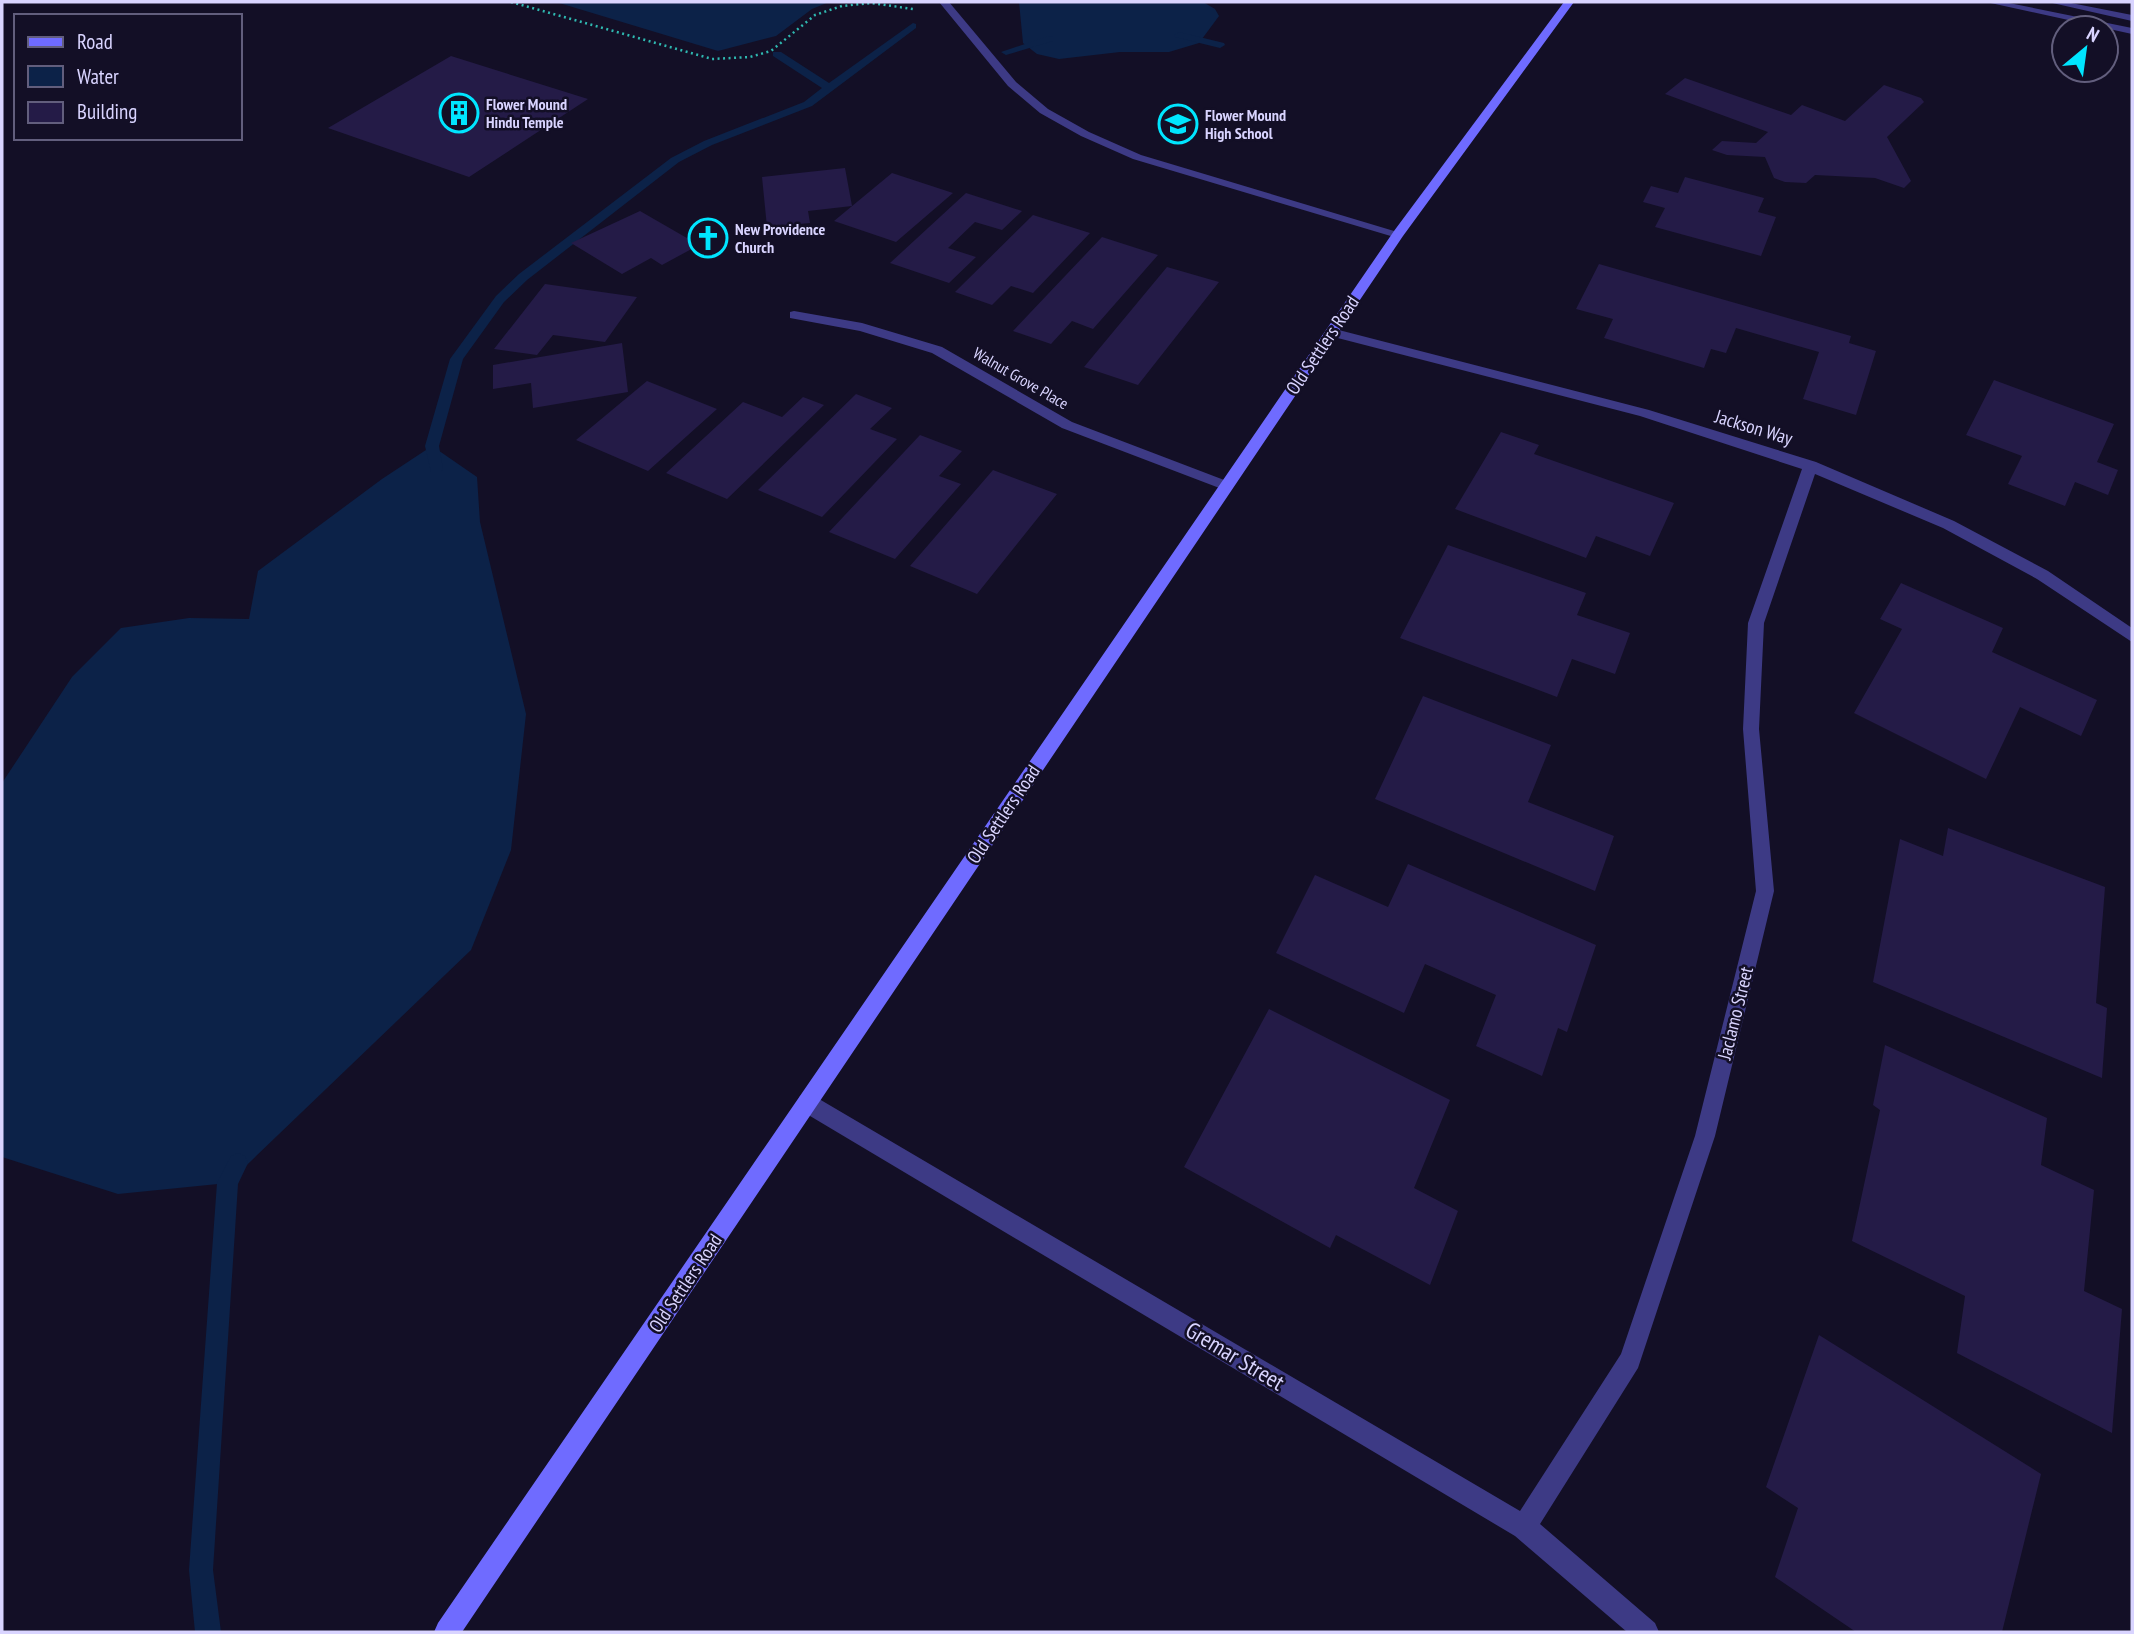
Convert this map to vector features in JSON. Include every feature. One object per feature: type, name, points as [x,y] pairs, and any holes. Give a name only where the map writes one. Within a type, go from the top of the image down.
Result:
[{"type":"main road","name":"Old Settlers Road","points":[[447,1632],[1398,234],[1569,2]]},
{"type":"street","points":[[943,2],[1012,84],[1044,111],[1085,134],[1137,157],[1398,234]]},
{"type":"street","points":[[1991,2],[2132,31]]},
{"type":"street","points":[[2053,2],[2132,18]]},
{"type":"street","name":"Walnut Grove Place","points":[[794,315],[862,327],[937,350],[1067,425],[1227,486]]},
{"type":"street","name":"Jackson Way","points":[[1331,332],[1661,418],[1811,465],[1962,532],[2080,596],[2132,636]]},
{"type":"street","name":"Jaclamo Street","points":[[1524,1527],[1630,1360],[1705,1136],[1765,891],[1751,729],[1756,623],[1811,465]]},
{"type":"street","name":"Gremar Street","points":[[807,1103],[1524,1527],[1646,1632]]},
{"type":"path","points":[[511,2],[712,60],[735,59],[769,52],[814,16],[844,5],[894,4],[923,15]]},
{"type":"water","points":[[556,2],[829,2],[812,9],[776,36],[718,51]]},
{"type":"water","points":[[1019,2],[1203,2],[1215,9],[1219,16],[1199,43],[1169,52],[1120,52],[1059,59],[1037,54],[1023,43]]},
{"type":"water","points":[[432,446],[477,477],[480,522],[526,714],[511,850],[471,950],[228,1183],[118,1194],[2,1157],[2,783],[72,677],[121,628],[189,618],[249,619],[258,571],[382,479]]},
{"type":"building","name":"Flower Mound Hindu Temple","points":[[451,56],[588,99],[469,177],[328,128]]},
{"type":"building","points":[[1685,78],[1791,115],[1802,105],[1845,121],[1884,85],[1921,98],[1924,102],[1887,137],[1911,181],[1904,188],[1875,178],[1815,175],[1806,183],[1785,182],[1774,178],[1765,157],[1727,155],[1712,150],[1722,141],[1756,143],[1768,132],[1665,94]]},
{"type":"building","points":[[845,168],[852,206],[808,211],[810,223],[767,227],[762,177]]},
{"type":"building","points":[[892,173],[953,193],[896,242],[834,221]]},
{"type":"building","points":[[1685,177],[1764,198],[1758,212],[1776,217],[1761,256],[1655,227],[1665,208],[1643,202],[1651,186],[1678,193]]},
{"type":"building","points":[[966,193],[1022,211],[1002,230],[975,222],[948,248],[976,257],[949,283],[890,263]]},
{"type":"building","points":[[640,211],[699,245],[662,265],[651,258],[622,274],[571,243]]},
{"type":"building","points":[[1033,215],[1090,233],[1033,293],[1011,286],[992,305],[955,292]]},
{"type":"building","points":[[1102,237],[1158,255],[1093,329],[1072,321],[1051,344],[1013,331]]},
{"type":"building","points":[[1599,264],[1851,336],[1849,343],[1876,351],[1856,415],[1803,399],[1819,352],[1736,328],[1726,353],[1711,349],[1704,368],[1604,338],[1613,319],[1576,309]]},
{"type":"building","points":[[1167,267],[1219,282],[1138,385],[1084,367]]},
{"type":"building","points":[[545,284],[637,297],[605,342],[553,335],[537,355],[494,349]]},
{"type":"building","points":[[622,343],[628,392],[533,408],[531,383],[493,389],[493,365]]},
{"type":"building","points":[[1994,380],[2114,424],[2097,462],[2118,470],[2108,495],[2075,482],[2065,506],[2008,484],[2022,456],[1966,435]]},
{"type":"building","points":[[647,381],[717,409],[648,471],[576,440]]},
{"type":"building","points":[[856,394],[892,408],[870,429],[897,439],[822,517],[758,490]]},
{"type":"building","points":[[803,397],[824,405],[727,499],[666,473],[743,402],[782,417]]},
{"type":"building","points":[[1501,432],[1539,445],[1534,454],[1674,503],[1650,556],[1596,536],[1586,558],[1455,509]]},
{"type":"building","points":[[920,435],[962,451],[939,476],[961,484],[895,559],[829,532]]},
{"type":"building","points":[[993,470],[1057,494],[977,594],[910,566]]},
{"type":"building","points":[[1448,545],[1586,593],[1577,615],[1630,633],[1615,674],[1572,659],[1557,697],[1400,638]]},
{"type":"building","points":[[1901,583],[2003,628],[1992,652],[2097,700],[2081,736],[2020,707],[1986,779],[1854,713],[1902,629],[1880,619]]},
{"type":"building","points":[[1423,696],[1551,745],[1528,802],[1614,836],[1595,891],[1375,799]]},
{"type":"building","points":[[1948,828],[2105,887],[2096,1003],[2107,1008],[2102,1078],[1873,982],[1900,839],[1943,856]]},
{"type":"building","points":[[1408,864],[1596,945],[1567,1032],[1558,1028],[1542,1076],[1476,1046],[1496,995],[1425,964],[1404,1013],[1276,953],[1315,875],[1388,907]]},
{"type":"building","points":[[1269,1009],[1450,1100],[1414,1188],[1458,1211],[1430,1285],[1336,1235],[1330,1248],[1184,1167]]},
{"type":"building","points":[[1885,1045],[2047,1118],[2041,1165],[2094,1190],[2084,1291],[2122,1309],[2112,1433],[1957,1353],[1965,1296],[1852,1241],[1880,1110],[1873,1105]]},
{"type":"building","points":[[1819,1335],[2041,1474],[2002,1632],[1856,1632],[1775,1577],[1798,1508],[1766,1487]]},
{"type":"waterway","points":[[436,469],[432,446],[457,359],[500,299],[523,277],[675,160],[708,143],[808,104],[913,26]]},
{"type":"waterway","points":[[1179,35],[1220,45]]},
{"type":"waterway","points":[[1006,52],[1049,39]]},
{"type":"waterway","points":[[777,54],[829,88]]},
{"type":"waterway","points":[[208,1632],[201,1570],[228,1183],[238,1163]]},
{"type":"place","name":"Flower Mound Hindu Temple","points":[[459,113]]},
{"type":"place","name":"Flower Mound High School","points":[[1178,124]]},
{"type":"place","name":"New Providence Church","points":[[708,238]]}]
